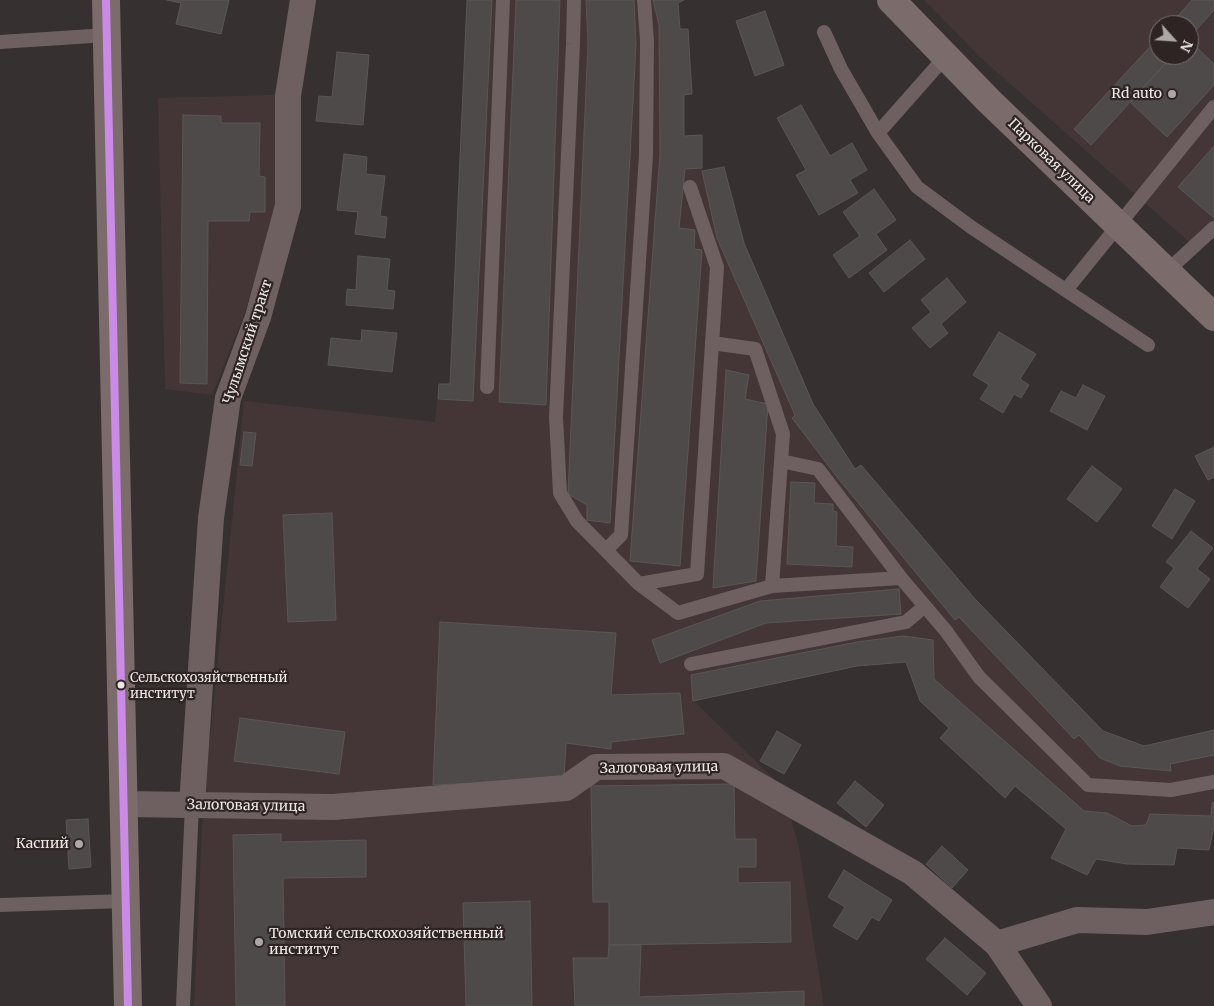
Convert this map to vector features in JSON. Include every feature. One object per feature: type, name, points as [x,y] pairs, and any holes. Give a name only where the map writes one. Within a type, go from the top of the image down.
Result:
[{"type":"main road","points":[[106,0],[128,1006]]},
{"type":"main road","name":"Парковая улица","points":[[891,0],[989,101],[1214,318]]},
{"type":"street","name":"Чулымский тракт","points":[[192,805],[211,518],[228,398],[258,317],[288,206],[288,96],[303,0]]},
{"type":"street","name":"Залоговая улица","points":[[124,804],[333,807],[566,788],[596,767],[724,766],[913,873],[996,944],[1038,1006]]},
{"type":"street","points":[[996,944],[1077,920],[1147,922],[1214,912]]},
{"type":"lane","points":[[487,387],[503,0]]},
{"type":"lane","points":[[574,0],[556,417],[560,493],[577,521],[639,584],[678,613],[772,586],[901,578]]},
{"type":"lane","points":[[606,550],[621,536],[646,155],[647,41],[644,0]]},
{"type":"lane","points":[[824,32],[841,68],[878,134],[917,187],[971,227],[1148,345]]},
{"type":"lane","points":[[0,42],[107,35]]},
{"type":"lane","points":[[878,134],[946,56]]},
{"type":"lane","points":[[1066,290],[1214,108]]},
{"type":"lane","points":[[639,584],[697,574],[717,267],[690,187]]},
{"type":"lane","points":[[1166,272],[1214,228]]},
{"type":"lane","points":[[712,343],[755,349],[783,434],[772,586]]},
{"type":"lane","points":[[781,461],[818,469],[901,578],[946,631],[978,677],[1088,785],[1171,790],[1214,782]]},
{"type":"lane","points":[[691,664],[906,622],[925,606]]},
{"type":"lane","points":[[183,1006],[192,805]]},
{"type":"lane","points":[[0,905],[126,901]]},
{"type":"shaded area","points":[[467,0],[684,0],[678,3],[680,29],[688,29],[692,94],[684,95],[684,136],[702,135],[702,171],[724,167],[744,243],[813,405],[855,469],[975,599],[1103,731],[1145,746],[1214,730],[1214,826],[1209,850],[1178,846],[1174,865],[1127,864],[1096,859],[1087,875],[1051,858],[1065,829],[1015,786],[1005,798],[940,738],[949,728],[920,701],[906,662],[857,666],[694,701],[782,787],[799,848],[824,1006],[194,1006],[203,807],[244,401],[435,422],[439,384],[450,384]]},
{"type":"shaded area","points":[[924,0],[1214,0],[1214,235],[1197,249],[981,58]]},
{"type":"shaded area","points":[[276,95],[276,205],[245,312],[212,395],[165,389],[158,98]]},
{"type":"building","points":[[167,0],[229,0],[221,34],[176,24],[181,3]]},
{"type":"building","points":[[467,0],[492,0],[473,401],[438,399],[439,384],[450,384]]},
{"type":"building","points":[[516,0],[560,0],[546,405],[499,402]]},
{"type":"building","points":[[586,0],[634,0],[636,45],[610,523],[587,520],[587,505],[568,494],[588,44]]},
{"type":"building","points":[[653,0],[684,0],[678,3],[680,29],[688,29],[692,94],[684,95],[684,136],[702,135],[702,168],[685,169],[679,228],[695,230],[694,249],[702,250],[680,566],[630,561],[660,154],[659,25]]},
{"type":"building","points":[[1192,0],[1214,0],[1214,10],[1199,27],[1199,15],[1179,15]]},
{"type":"building","points":[[765,11],[784,65],[755,76],[736,21]]},
{"type":"building","points":[[1149,48],[1149,65],[1164,65],[1091,145],[1074,129]]},
{"type":"building","name":"Rd auto","points":[[1199,50],[1214,64],[1214,85],[1167,137],[1130,102],[1164,65],[1199,65]]},
{"type":"building","points":[[337,52],[369,55],[363,125],[316,121],[319,96],[332,97]]},
{"type":"building","points":[[801,105],[830,156],[852,143],[867,170],[850,180],[858,193],[819,215],[796,175],[806,170],[777,118]]},
{"type":"building","points":[[183,115],[221,116],[221,123],[260,123],[259,176],[265,177],[265,212],[250,212],[249,221],[208,221],[207,384],[180,383]]},
{"type":"building","points":[[1214,146],[1214,218],[1178,187]]},
{"type":"building","points":[[344,154],[367,157],[366,174],[385,176],[380,216],[387,217],[385,238],[355,234],[358,212],[337,210]]},
{"type":"building","points":[[724,167],[744,243],[813,404],[855,469],[861,465],[975,599],[1103,731],[1144,746],[1214,730],[1214,755],[1170,764],[1171,771],[1120,766],[1100,758],[1079,735],[1074,739],[959,617],[955,620],[841,482],[792,418],[795,415],[717,238],[702,171]]},
{"type":"building","points":[[874,189],[896,220],[876,234],[887,250],[849,278],[833,255],[860,236],[843,212]]},
{"type":"building","points":[[910,240],[925,259],[884,292],[869,273]]},
{"type":"building","points":[[358,256],[390,259],[387,290],[395,291],[393,309],[346,305],[347,289],[356,290]]},
{"type":"building","points":[[947,278],[966,302],[941,324],[948,333],[930,348],[912,328],[931,312],[921,300]]},
{"type":"building","points":[[362,330],[397,333],[392,372],[328,365],[331,338],[361,341]]},
{"type":"building","points":[[999,332],[1036,354],[1020,379],[1029,385],[1021,398],[1014,394],[1003,413],[980,399],[989,385],[973,375]]},
{"type":"building","points":[[726,370],[749,375],[745,399],[768,404],[756,581],[713,588]]},
{"type":"building","points":[[1083,385],[1105,396],[1087,430],[1050,411],[1061,391],[1076,398]]},
{"type":"building","points":[[244,432],[256,433],[252,466],[240,465]]},
{"type":"building","points":[[1214,447],[1214,477],[1208,480],[1195,456]]},
{"type":"building","points":[[1092,466],[1122,489],[1097,522],[1067,499]]},
{"type":"building","points":[[791,482],[815,483],[814,503],[833,504],[833,511],[837,512],[836,546],[853,547],[852,567],[787,564]]},
{"type":"building","points":[[1175,489],[1195,501],[1172,539],[1152,526]]},
{"type":"building","points":[[332,513],[336,620],[288,622],[283,515]]},
{"type":"building","points":[[1191,531],[1213,548],[1197,569],[1210,579],[1188,608],[1160,587],[1174,568],[1166,562]]},
{"type":"building","points":[[899,589],[901,614],[766,623],[660,663],[652,640],[760,601]]},
{"type":"building","points":[[440,622],[616,633],[611,695],[680,693],[684,734],[611,742],[611,749],[566,743],[564,779],[433,785]]},
{"type":"building","points":[[903,636],[933,640],[934,679],[1084,811],[1107,813],[1132,826],[1146,825],[1150,814],[1211,816],[1212,803],[1214,802],[1214,826],[1209,850],[1177,848],[1174,865],[1127,864],[1096,859],[1087,875],[1051,858],[1066,829],[1015,786],[1005,798],[940,738],[949,728],[920,701],[906,662],[857,666],[693,701],[691,675],[857,642]]},
{"type":"building","points":[[240,718],[345,732],[339,774],[234,761]]},
{"type":"building","points":[[777,731],[801,745],[784,774],[760,761]]},
{"type":"building","points":[[855,781],[884,805],[866,827],[837,803]]},
{"type":"building","points":[[734,784],[735,839],[756,839],[756,867],[738,867],[738,883],[790,882],[791,942],[609,945],[609,902],[593,902],[591,786]]},
{"type":"building","name":"Каспий","points":[[88,819],[91,867],[69,869],[66,820]]},
{"type":"building","name":"Томский сельскохозяйственный институт","points":[[281,834],[281,842],[366,840],[366,877],[283,878],[285,1006],[236,1006],[233,835]]},
{"type":"building","points":[[942,846],[968,870],[952,888],[926,864]]},
{"type":"building","points":[[844,870],[892,900],[879,921],[872,917],[857,940],[833,926],[845,907],[828,897]]},
{"type":"building","points":[[530,901],[532,1006],[466,1006],[463,903]]},
{"type":"building","points":[[945,938],[986,973],[967,995],[926,959]]},
{"type":"building","points":[[609,945],[641,945],[639,997],[804,991],[804,1006],[575,1006],[573,958],[608,958]]},
{"type":"transit line","points":[[106,0],[128,1006]]},
{"type":"place","name":"Rd auto","points":[[1172,94]]},
{"type":"place","name":"Сельскохозяйственный институт","points":[[121,685]]},
{"type":"place","name":"Каспий","points":[[79,844]]},
{"type":"place","name":"Томский сельскохозяйственный институт","points":[[259,942]]}]
